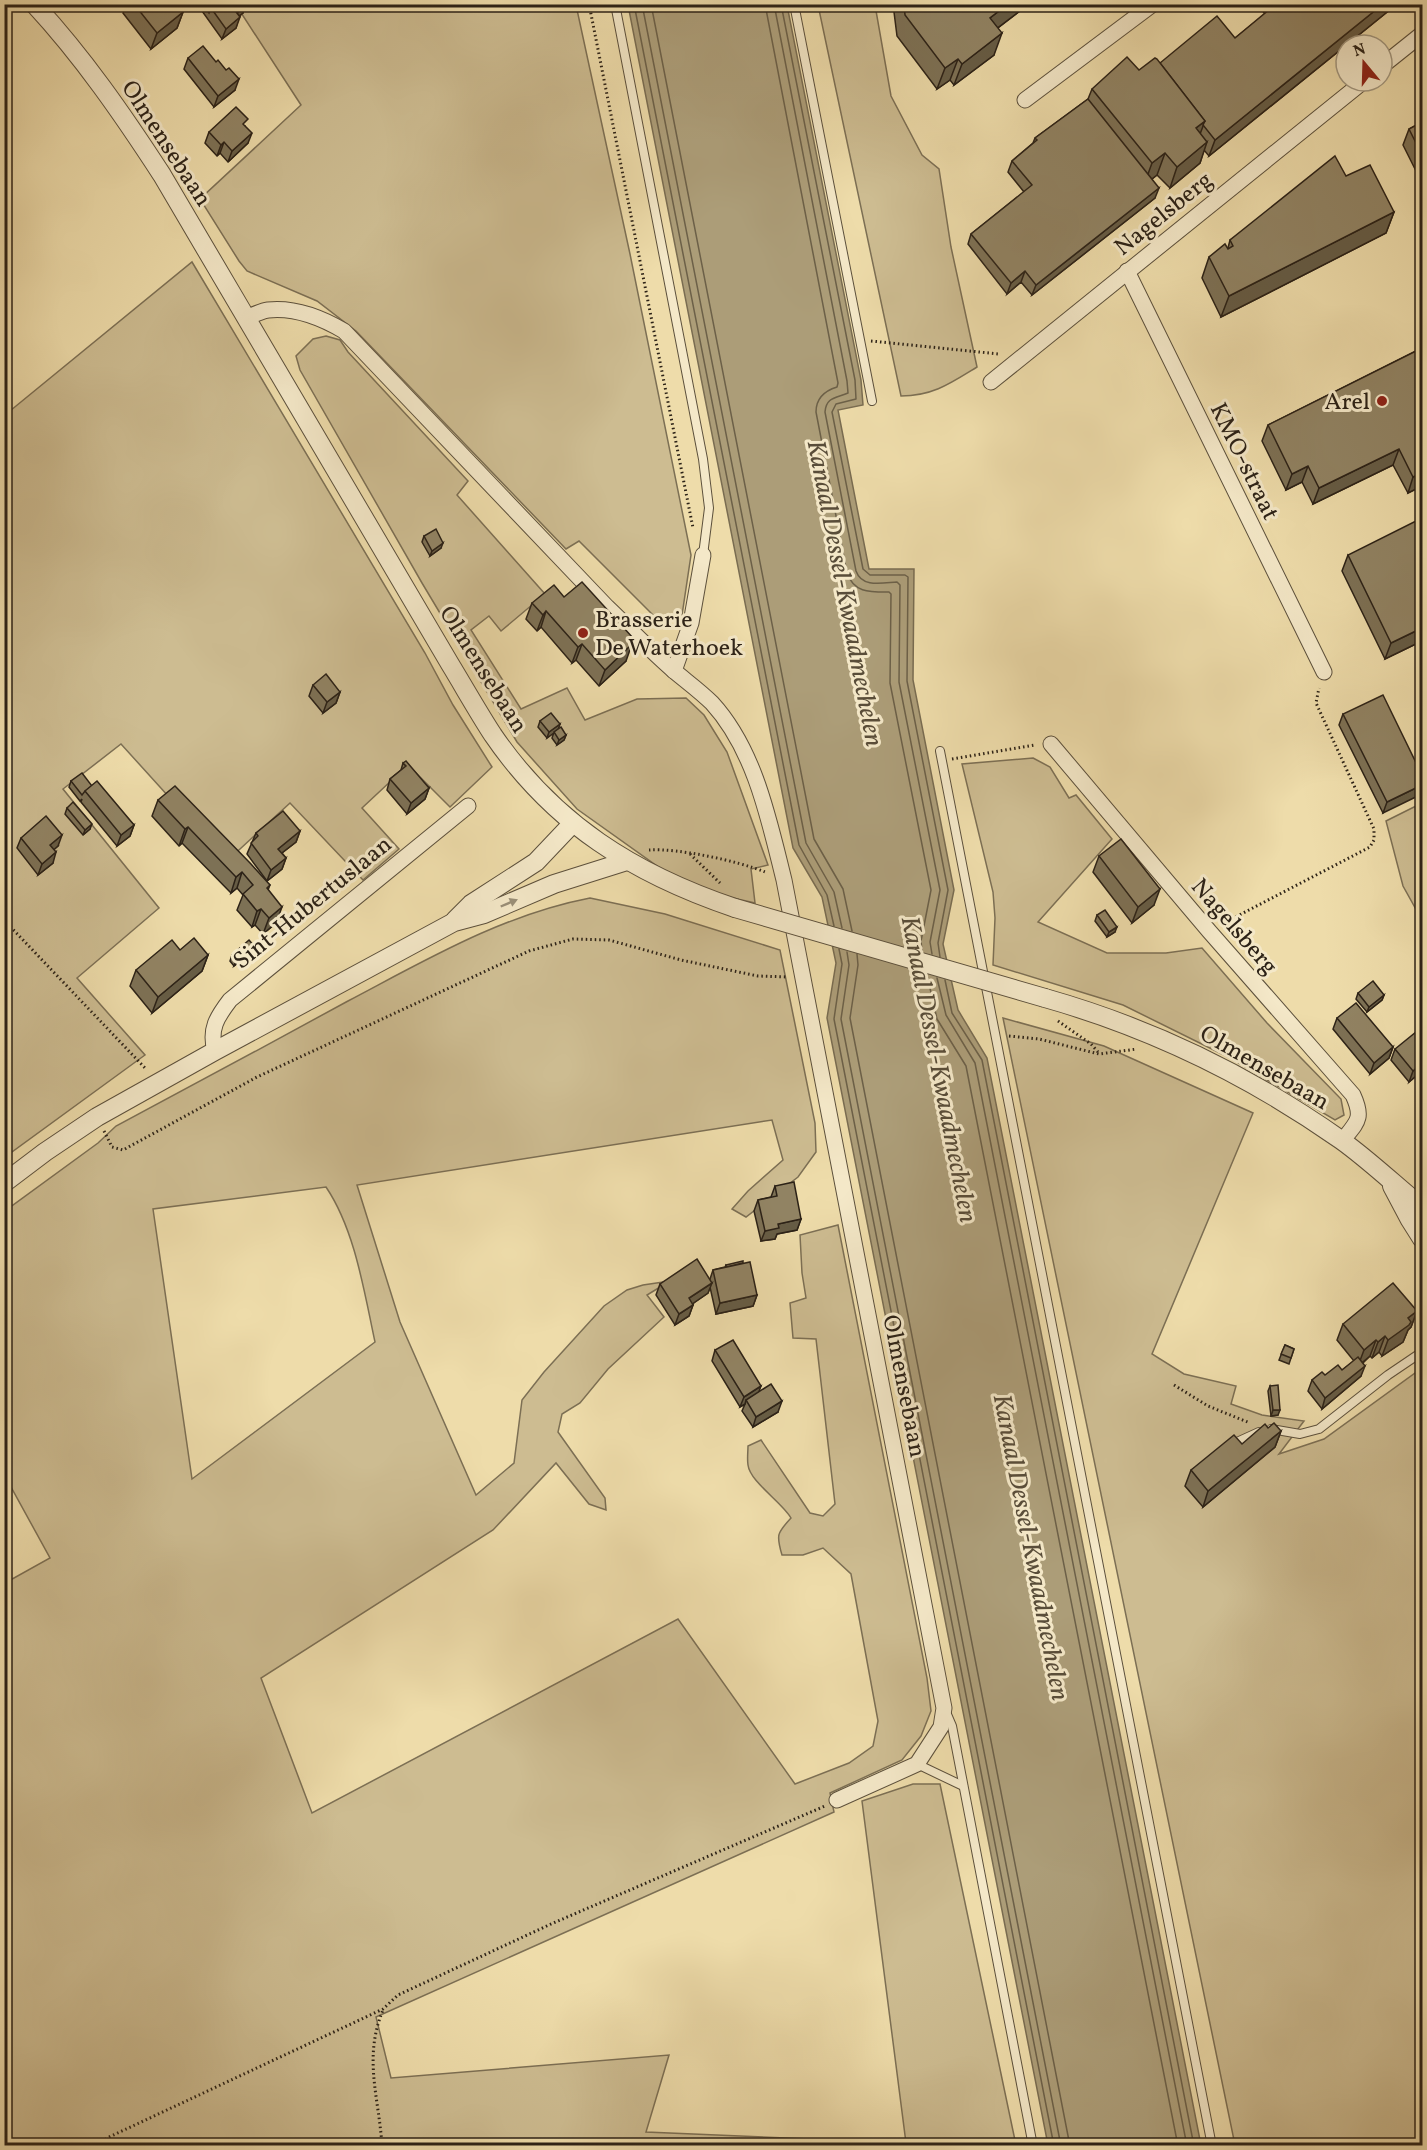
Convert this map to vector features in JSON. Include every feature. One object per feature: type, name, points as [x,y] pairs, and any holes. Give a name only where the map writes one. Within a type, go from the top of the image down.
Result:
[{"type":"street","name":"Olmensebaan","points":[[34,4],[84,61],[162,175],[493,735],[518,767],[572,824],[648,873],[699,896],[1085,1010],[1150,1034],[1219,1065],[1291,1107],[1342,1141],[1422,1207]]},
{"type":"street","points":[[1025,100],[1153,4]]},
{"type":"street","points":[[1394,56],[1422,34]]},
{"type":"street","name":"Nagelsberg","points":[[991,382],[1126,270],[1349,93]]},
{"type":"street","name":"KMO-straat","points":[[1126,270],[1324,672]]},
{"type":"street","name":"Olmensebaan","points":[[246,318],[267,310],[294,311],[326,320],[344,331],[607,606],[674,671],[712,703],[731,729],[747,757],[769,819],[784,880],[944,1708],[941,1727],[917,1764]]},
{"type":"street","points":[[674,671],[691,623],[704,555]]},
{"type":"street","name":"Nagelsberg","points":[[1051,744],[1209,931],[1353,1095],[1359,1109],[1358,1119],[1342,1141]]},
{"type":"street","name":"Sint-Hubertuslaan","points":[[215,1051],[211,1037],[218,1016],[230,1000],[468,806]]},
{"type":"street","points":[[454,922],[471,904],[536,862],[572,824]]},
{"type":"street","points":[[4,1184],[45,1152],[97,1118],[215,1051],[454,922],[484,914],[554,884],[627,861]]},
{"type":"street","name":"Olmensebaan","points":[[1390,1181],[1422,1239]]},
{"type":"street","points":[[837,1800],[917,1764]]},
{"type":"lane","points":[[615,4],[703,459],[709,508],[704,555]]},
{"type":"lane","points":[[794,4],[872,401]]},
{"type":"lane","points":[[940,750],[1212,2145]]},
{"type":"lane","points":[[1238,1442],[1266,1428],[1300,1434],[1319,1429],[1388,1375],[1422,1352]]},
{"type":"lane","points":[[944,1708],[952,1726],[1033,2145]]},
{"type":"lane","points":[[917,1764],[963,1786]]},
{"type":"path","points":[[589,4],[694,529]]},
{"type":"path","points":[[860,340],[1021,357]]},
{"type":"path","points":[[1209,931],[1370,847],[1374,840],[1374,829],[1316,703],[1324,672]]},
{"type":"path","points":[[942,761],[1010,748],[1051,744]]},
{"type":"path","points":[[627,861],[637,851],[663,849],[752,866],[769,874]]},
{"type":"path","points":[[689,853],[724,887],[735,908]]},
{"type":"path","points":[[4,920],[158,1083]]},
{"type":"path","points":[[97,1118],[112,1147],[123,1150],[257,1077],[529,951],[573,939],[609,940],[681,960],[758,976],[801,977]]},
{"type":"path","points":[[1045,998],[1059,1022],[1091,1044],[1099,1053]]},
{"type":"path","points":[[995,1035],[1039,1039],[1099,1053],[1136,1050],[1150,1034]]},
{"type":"path","points":[[1174,1385],[1208,1406],[1266,1428]]},
{"type":"path","points":[[99,2145],[107,2138],[383,2009],[398,1995],[551,1924],[837,1800]]},
{"type":"path","points":[[382,2145],[372,2074],[372,2052],[375,2028],[383,2009]]},
{"type":"shaded area","points":[[236,5],[576,5],[630,254],[691,555],[682,615],[655,617],[579,541],[566,549],[356,331],[317,301],[247,271],[239,261],[200,199],[301,105]]},
{"type":"shaded area","points":[[818,5],[875,5],[891,96],[922,155],[939,169],[951,247],[977,367],[950,383],[923,394],[901,396]]},
{"type":"shaded area","points":[[192,262],[425,653],[453,705],[492,767],[450,807],[408,765],[362,808],[399,849],[363,880],[290,803],[227,861],[121,744],[63,789],[159,908],[77,978],[145,1055],[5,1157],[5,415]]},
{"type":"shaded area","points":[[326,336],[340,340],[348,352],[468,481],[457,495],[545,594],[501,631],[489,616],[471,630],[521,709],[567,688],[585,720],[637,699],[686,698],[704,715],[727,752],[768,865],[751,869],[755,903],[715,894],[667,873],[577,809],[517,742],[422,583],[300,370],[296,356],[313,339]]},
{"type":"shaded area","points":[[1033,758],[1050,767],[1069,798],[1076,795],[1112,839],[1038,922],[1107,953],[1166,953],[1202,948],[1267,1023],[1341,1099],[1344,1115],[1335,1120],[1230,1058],[1123,1005],[993,965],[995,918],[993,892],[962,764]]},
{"type":"shaded area","points":[[1422,803],[1422,920],[1403,886],[1386,821]]},
{"type":"shaded area","points":[[590,898],[665,914],[780,950],[815,1123],[816,1152],[798,1177],[746,1217],[732,1209],[748,1191],[783,1160],[772,1120],[357,1185],[400,1322],[476,1495],[514,1463],[522,1400],[544,1372],[604,1306],[627,1290],[670,1281],[647,1295],[664,1317],[608,1369],[580,1403],[562,1414],[558,1432],[605,1498],[606,1510],[589,1504],[556,1463],[493,1530],[261,1678],[312,1813],[678,1619],[795,1784],[849,1763],[873,1746],[878,1721],[851,1574],[823,1548],[803,1555],[782,1555],[779,1535],[791,1518],[754,1478],[748,1463],[748,1446],[761,1440],[810,1513],[823,1516],[835,1504],[816,1339],[793,1338],[790,1303],[806,1298],[800,1235],[838,1225],[927,1678],[931,1711],[921,1736],[902,1760],[830,1793],[834,1812],[376,2017],[391,2078],[669,2055],[646,2132],[906,2143],[862,1801],[913,1784],[940,1784],[1016,2145],[5,2145],[4,1788],[10,1785],[5,1771],[5,1583],[50,1558],[5,1476],[5,1211],[98,1143],[116,1126],[436,955],[495,927]],"holes":[[[326,1187],[336,1204],[357,1262],[375,1342],[192,1479],[153,1209]]]},
{"type":"shaded area","points":[[1003,1018],[1104,1046],[1253,1113],[1152,1354],[1184,1374],[1236,1386],[1231,1404],[1262,1415],[1304,1421],[1279,1454],[1324,1439],[1422,1368],[1422,2145],[1235,2145]]},
{"type":"water","name":"Kanaal Dessel-Kwaadmechelen","points":[[628,5],[787,5],[861,380],[863,405],[838,410],[869,569],[914,569],[913,680],[954,890],[943,944],[958,1010],[987,1058],[1201,2145],[1048,2145],[827,1018],[836,963],[822,897],[793,848]]},
{"type":"building","points":[[134,4],[177,4],[183,12],[157,33]]},
{"type":"building","points":[[203,4],[215,4],[209,13]]},
{"type":"building","points":[[215,4],[230,4],[240,17],[226,29],[211,8]]},
{"type":"building","points":[[232,4],[243,4],[245,7],[238,12]]},
{"type":"building","points":[[904,4],[1008,4],[990,18],[1002,33],[962,64],[958,59],[945,68],[905,15]]},
{"type":"building","points":[[1276,4],[1383,4],[1347,33],[1334,33],[1334,44],[1215,140],[1203,125],[1205,121],[1160,63],[1217,16],[1235,38]]},
{"type":"building","points":[[203,46],[216,62],[218,60],[226,70],[229,68],[239,79],[218,96],[188,58]]},
{"type":"building","points":[[1127,57],[1139,70],[1155,58],[1157,59],[1205,121],[1196,128],[1207,142],[1177,167],[1165,153],[1152,163],[1092,89]]},
{"type":"building","points":[[1088,99],[1159,188],[1036,285],[1025,271],[1011,283],[971,234],[1032,185],[1012,161],[1037,140],[1035,138]]},
{"type":"building","points":[[236,107],[248,119],[243,124],[252,133],[232,151],[224,142],[221,145],[209,132]]},
{"type":"building","points":[[1422,122],[1422,155],[1409,129]]},
{"type":"building","points":[[1335,156],[1346,176],[1370,165],[1394,212],[1229,296],[1209,257],[1225,244],[1228,249],[1233,246],[1230,240]]},
{"type":"building","name":"Arel","points":[[1422,348],[1422,473],[1413,477],[1399,449],[1319,488],[1308,466],[1292,474],[1268,425]]},
{"type":"building","points":[[1422,518],[1422,628],[1391,643],[1348,555]]},
{"type":"building","points":[[436,529],[443,543],[432,551],[424,536]]},
{"type":"building","points":[[582,582],[633,638],[632,644],[605,670],[582,644],[578,647],[546,611],[543,615],[532,603],[554,585],[564,597]]},
{"type":"building","points":[[326,674],[340,692],[327,702],[313,685]]},
{"type":"building","points":[[1383,695],[1422,775],[1422,785],[1387,802],[1343,714]]},
{"type":"building","points":[[551,713],[560,724],[549,732],[540,721]]},
{"type":"building","points":[[561,727],[566,735],[559,740],[554,732]]},
{"type":"building","points":[[406,761],[429,788],[411,803],[390,779],[406,766],[403,763]]},
{"type":"building","points":[[82,773],[92,786],[82,795],[71,781]]},
{"type":"building","points":[[97,781],[134,825],[121,835],[85,791]]},
{"type":"building","points":[[175,786],[270,885],[267,888],[282,907],[269,918],[261,909],[257,911],[243,894],[253,885],[242,872],[236,877],[188,827],[185,829],[158,800]]},
{"type":"building","points":[[73,802],[92,824],[85,830],[67,808]]},
{"type":"building","points":[[283,811],[300,831],[278,849],[286,858],[271,870],[251,843],[258,836],[256,833]]},
{"type":"building","points":[[46,816],[62,835],[50,845],[56,852],[42,864],[21,838]]},
{"type":"building","points":[[1121,839],[1160,889],[1138,907],[1099,856]]},
{"type":"building","points":[[1105,910],[1117,927],[1109,932],[1097,915]]},
{"type":"building","points":[[194,938],[208,955],[158,997],[136,970],[172,940],[180,950]]},
{"type":"building","points":[[249,940],[254,946],[236,961],[232,955]]},
{"type":"building","points":[[1373,981],[1384,995],[1369,1007],[1358,993]]},
{"type":"building","points":[[1356,1003],[1393,1047],[1374,1063],[1337,1018]]},
{"type":"building","points":[[1416,1032],[1422,1038],[1422,1063],[1413,1071],[1395,1049]]},
{"type":"building","points":[[794,1182],[801,1219],[778,1224],[779,1228],[765,1231],[758,1200],[777,1196],[775,1186]]},
{"type":"building","points":[[697,1259],[712,1283],[689,1298],[693,1305],[679,1314],[660,1284]]},
{"type":"building","points":[[743,1261],[743,1263],[727,1267],[726,1265]]},
{"type":"building","points":[[750,1262],[757,1295],[720,1303],[713,1270]]},
{"type":"building","points":[[1393,1283],[1417,1311],[1408,1318],[1411,1322],[1409,1325],[1388,1340],[1385,1336],[1378,1342],[1376,1340],[1364,1350],[1343,1324]]},
{"type":"building","points":[[733,1340],[761,1386],[744,1397],[715,1350]]},
{"type":"building","points":[[1285,1345],[1294,1349],[1291,1358],[1281,1354]]},
{"type":"building","points":[[1358,1357],[1365,1366],[1325,1398],[1312,1380],[1322,1372],[1325,1375],[1338,1365],[1342,1370]]},
{"type":"building","points":[[771,1384],[782,1401],[756,1417],[746,1400]]},
{"type":"building","points":[[1278,1385],[1280,1410],[1273,1410],[1270,1386]]},
{"type":"building","points":[[1274,1423],[1281,1431],[1208,1491],[1191,1470],[1234,1435],[1242,1444],[1265,1424],[1268,1428]]},
{"type":"place","name":"Arel","points":[[1382,401]]},
{"type":"place","name":"Brasserie De Waterhoek","points":[[583,633]]}]
